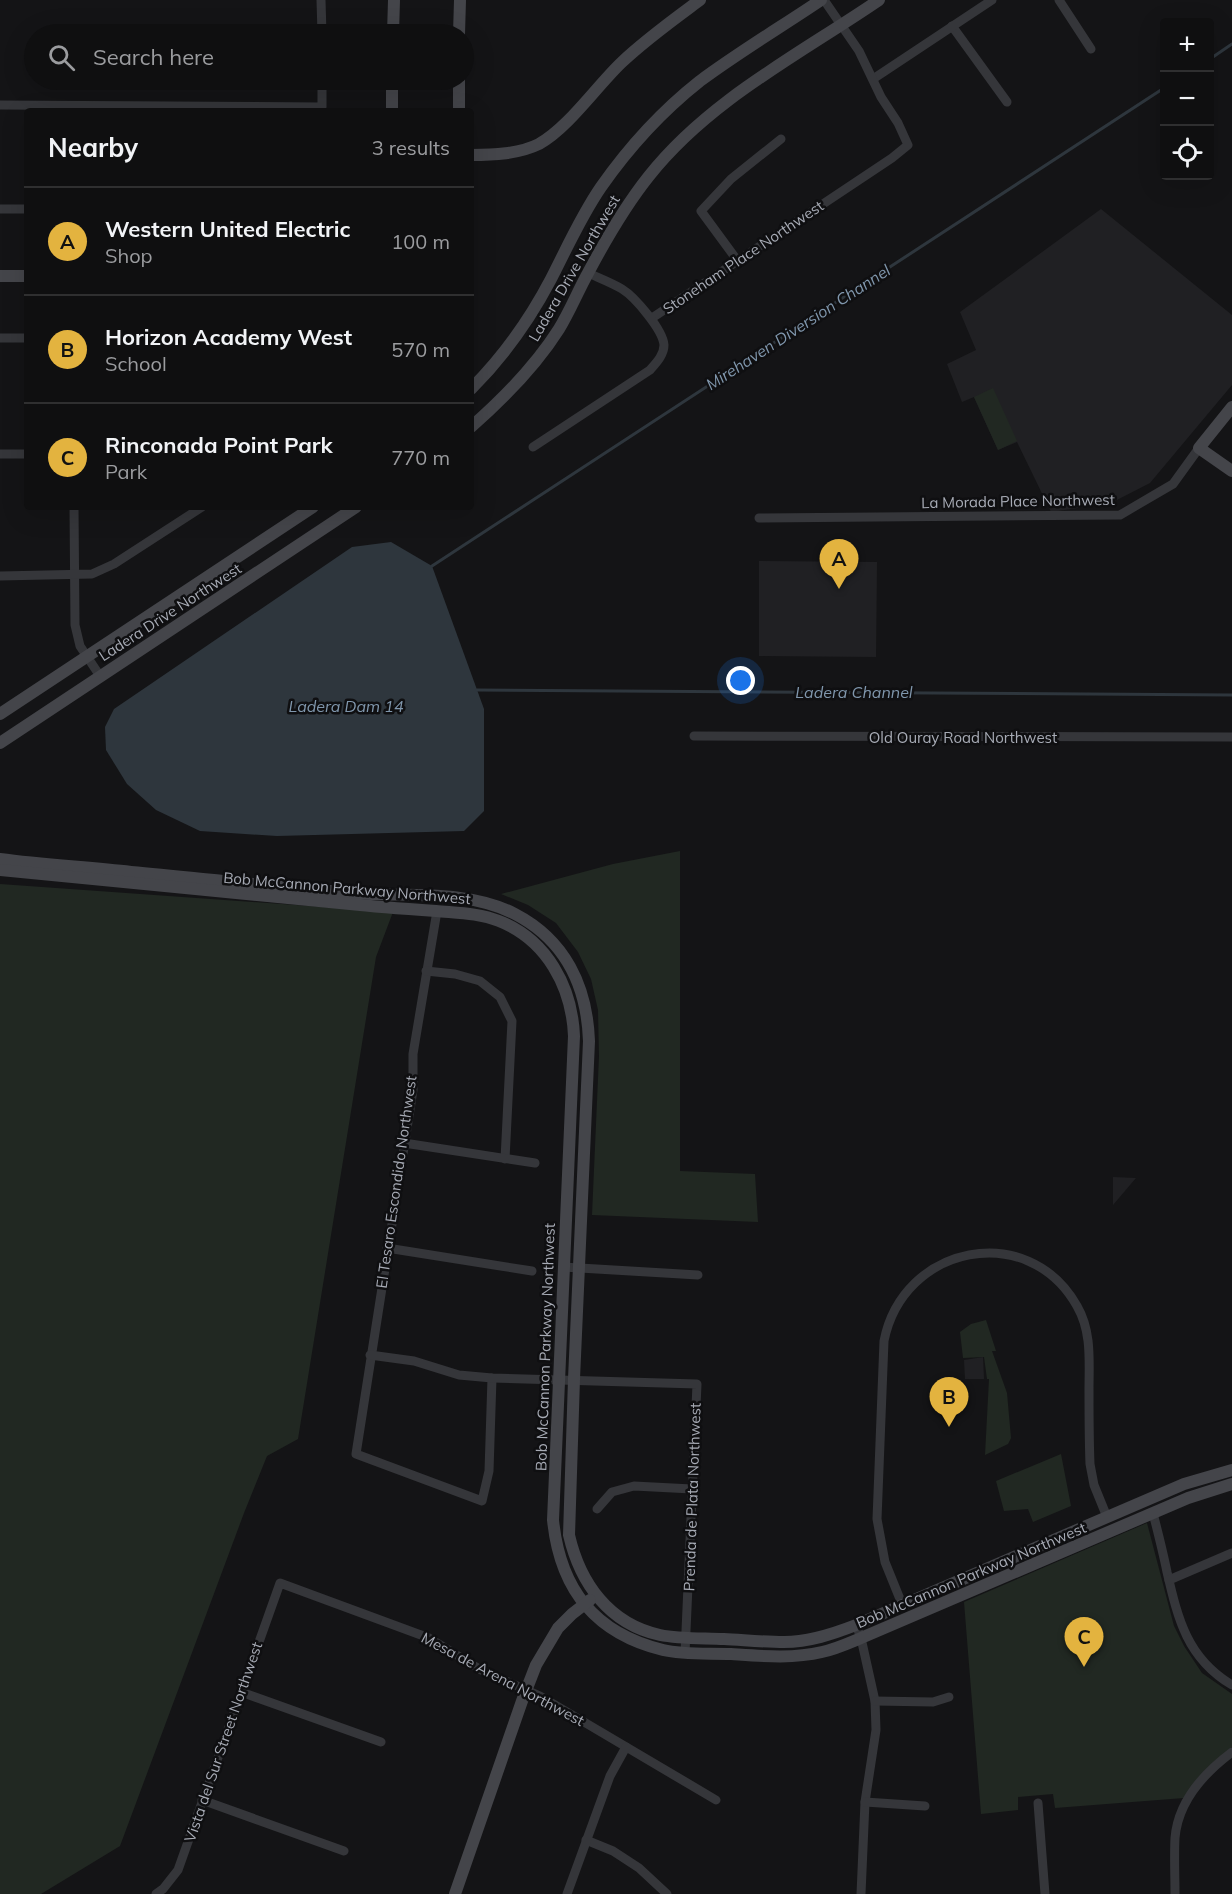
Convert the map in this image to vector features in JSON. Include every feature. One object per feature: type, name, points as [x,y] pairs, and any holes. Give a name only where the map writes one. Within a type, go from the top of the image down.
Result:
[{"type":"street","points":[[321,0],[322,24]]},
{"type":"street","points":[[393,24],[394,0]]},
{"type":"street","points":[[459,24],[460,0]]},
{"type":"street","points":[[474,155],[519,151],[554,135],[621,63],[650,37],[700,0]]},
{"type":"street","points":[[822,0],[859,51],[873,79],[992,0]]},
{"type":"street","name":"Ladera Drive Northwest","points":[[474,386],[500,357],[519,330],[550,280],[582,217],[640,136],[700,81],[822,0]]},
{"type":"street","name":"Ladera Drive Northwest","points":[[474,424],[511,390],[544,351],[570,310],[611,232],[633,197],[668,153],[693,129],[733,97],[879,0]]},
{"type":"street","points":[[1059,0],[1091,49]]},
{"type":"street","points":[[952,26],[1006,102]]},
{"type":"street","name":"Stoneham Place Northwest","points":[[533,447],[650,370],[661,356],[664,345],[652,318],[892,158],[908,145],[898,123],[880,97],[873,79]]},
{"type":"street","points":[[0,105],[158,108],[322,107],[322,90]]},
{"type":"street","points":[[392,90],[392,108]]},
{"type":"street","points":[[459,90],[459,108]]},
{"type":"street","points":[[737,260],[701,211],[731,179],[781,139]]},
{"type":"street","points":[[0,209],[24,209]]},
{"type":"street","points":[[588,273],[624,290],[652,318]]},
{"type":"street","points":[[0,276],[24,276]]},
{"type":"street","points":[[0,338],[24,338]]},
{"type":"street","name":"La Morada Place Northwest","points":[[759,518],[1120,515],[1173,484],[1232,407]]},
{"type":"street","points":[[1199,448],[1232,471]]},
{"type":"street","points":[[0,454],[24,454]]},
{"type":"street","points":[[74,510],[75,626],[80,646],[100,676]]},
{"type":"street","points":[[0,576],[92,574],[197,510]]},
{"type":"street","name":"Ladera Drive Northwest","points":[[0,714],[308,510]]},
{"type":"street","name":"Ladera Drive Northwest","points":[[0,743],[351,510]]},
{"type":"street","name":"Old Ouray Road Northwest","points":[[694,736],[1232,737]]},
{"type":"street","name":"Bob McCannon Parkway Northwest","points":[[0,859],[352,893],[412,895],[476,901],[514,914],[532,924],[548,937],[572,968],[586,1007],[589,1041],[569,1535],[573,1554],[587,1585],[626,1622],[660,1635],[785,1642],[817,1638],[856,1625],[1200,1478],[1232,1470]]},
{"type":"street","name":"Bob McCannon Parkway Northwest","points":[[0,870],[476,914],[500,921],[521,933],[549,960],[560,976],[568,996],[573,1017],[574,1036],[558,1379],[554,1501],[556,1546],[565,1574],[584,1605],[603,1622],[629,1638],[664,1650],[686,1653],[788,1657],[823,1652],[861,1638],[1203,1492],[1232,1484]]},
{"type":"street","name":"El Tesaro Escondido Northwest","points":[[437,911],[413,1054],[413,1090],[356,1454],[482,1501],[489,1471],[492,1378]]},
{"type":"street","points":[[426,971],[455,974],[480,981],[500,997],[512,1021],[505,1159]]},
{"type":"street","points":[[404,1143],[536,1163]]},
{"type":"street","points":[[387,1248],[532,1271]]},
{"type":"street","points":[[908,1618],[885,1562],[877,1519],[883,1352],[887,1329],[901,1298],[925,1273],[956,1257],[991,1253],[1014,1257],[1036,1265],[1063,1287],[1082,1317],[1090,1351],[1090,1464],[1094,1485],[1112,1531]]},
{"type":"street","points":[[563,1267],[698,1275]]},
{"type":"street","name":"Prenda de Plata Northwest","points":[[370,1355],[414,1361],[459,1375],[492,1378],[697,1383],[686,1653]]},
{"type":"street","points":[[597,1509],[612,1492],[633,1486],[692,1489]]},
{"type":"street","points":[[1148,1500],[1180,1622],[1190,1643],[1210,1668],[1232,1685]]},
{"type":"street","points":[[1169,1580],[1232,1553]]},
{"type":"street","name":"Mesa de Arena Northwest","points":[[280,1582],[429,1638],[481,1670],[526,1689],[716,1800]]},
{"type":"street","name":"Vista del Sur Street Northwest","points":[[162,1893],[178,1870],[280,1582]]},
{"type":"street","points":[[455,1894],[536,1665],[550,1640],[572,1614],[596,1595]]},
{"type":"street","points":[[856,1625],[875,1701],[876,1731],[865,1802],[861,1894]]},
{"type":"street","points":[[241,1692],[381,1742]]},
{"type":"street","points":[[875,1701],[933,1702],[949,1697]]},
{"type":"street","points":[[567,1894],[610,1776],[626,1747]]},
{"type":"street","points":[[1175,1894],[1175,1838],[1179,1818],[1198,1782],[1212,1767],[1232,1752]]},
{"type":"street","points":[[202,1800],[344,1851]]},
{"type":"street","points":[[865,1802],[925,1806]]},
{"type":"street","points":[[1038,1803],[1045,1894]]},
{"type":"street","points":[[586,1840],[613,1851],[639,1868],[667,1894]]},
{"type":"shaded area","points":[[1101,209],[1232,315],[1232,385],[1150,483],[1111,503],[1051,512],[1017,442],[998,450],[974,397],[962,402],[947,364],[976,350],[960,312]]},
{"type":"shaded area","points":[[993,388],[1017,441],[998,450],[974,397]]},
{"type":"shaded area","points":[[759,561],[877,562],[876,657],[759,656]]},
{"type":"shaded area","points":[[680,851],[680,1171],[755,1174],[758,1222],[592,1215],[599,1056],[598,1010],[591,979],[578,952],[556,923],[528,905],[501,894],[613,864]]},
{"type":"shaded area","points":[[0,884],[393,912],[376,957],[298,1439],[267,1456],[120,1846],[41,1894],[0,1894]]},
{"type":"shaded area","points":[[1113,1177],[1136,1178],[1113,1205]]},
{"type":"shaded area","points":[[986,1320],[996,1351],[992,1351],[1007,1393],[1011,1438],[1008,1444],[985,1455],[989,1379],[987,1379],[984,1357],[963,1358],[960,1332],[971,1324]]},
{"type":"shaded area","points":[[983,1357],[984,1379],[965,1379],[964,1360]]},
{"type":"shaded area","points":[[1061,1454],[1071,1506],[1033,1522],[1028,1509],[1004,1511],[996,1481]]},
{"type":"shaded area","points":[[1147,1523],[1174,1626],[1202,1673],[1232,1694],[1232,1747],[1205,1770],[1184,1798],[1055,1808],[1053,1794],[1018,1797],[1018,1810],[981,1814],[964,1602]]},
{"type":"water","name":"Ladera Dam 14","points":[[391,542],[432,566],[484,709],[484,811],[464,831],[277,836],[200,831],[156,810],[127,784],[106,750],[105,727],[114,709],[352,547]]},
{"type":"waterway","name":"Mirehaven Diversion Channel","points":[[1214,56],[1232,44]]},
{"type":"waterway","name":"Mirehaven Diversion Channel","points":[[432,566],[1160,91]]},
{"type":"waterway","name":"Ladera Channel","points":[[477,690],[1232,695]]},
{"type":"place","name":"Western United Electric","points":[[839,589]]},
{"type":"place","name":"Horizon Academy West","points":[[949,1427]]},
{"type":"place","name":"Rinconada Point Park","points":[[1084,1667]]}]
